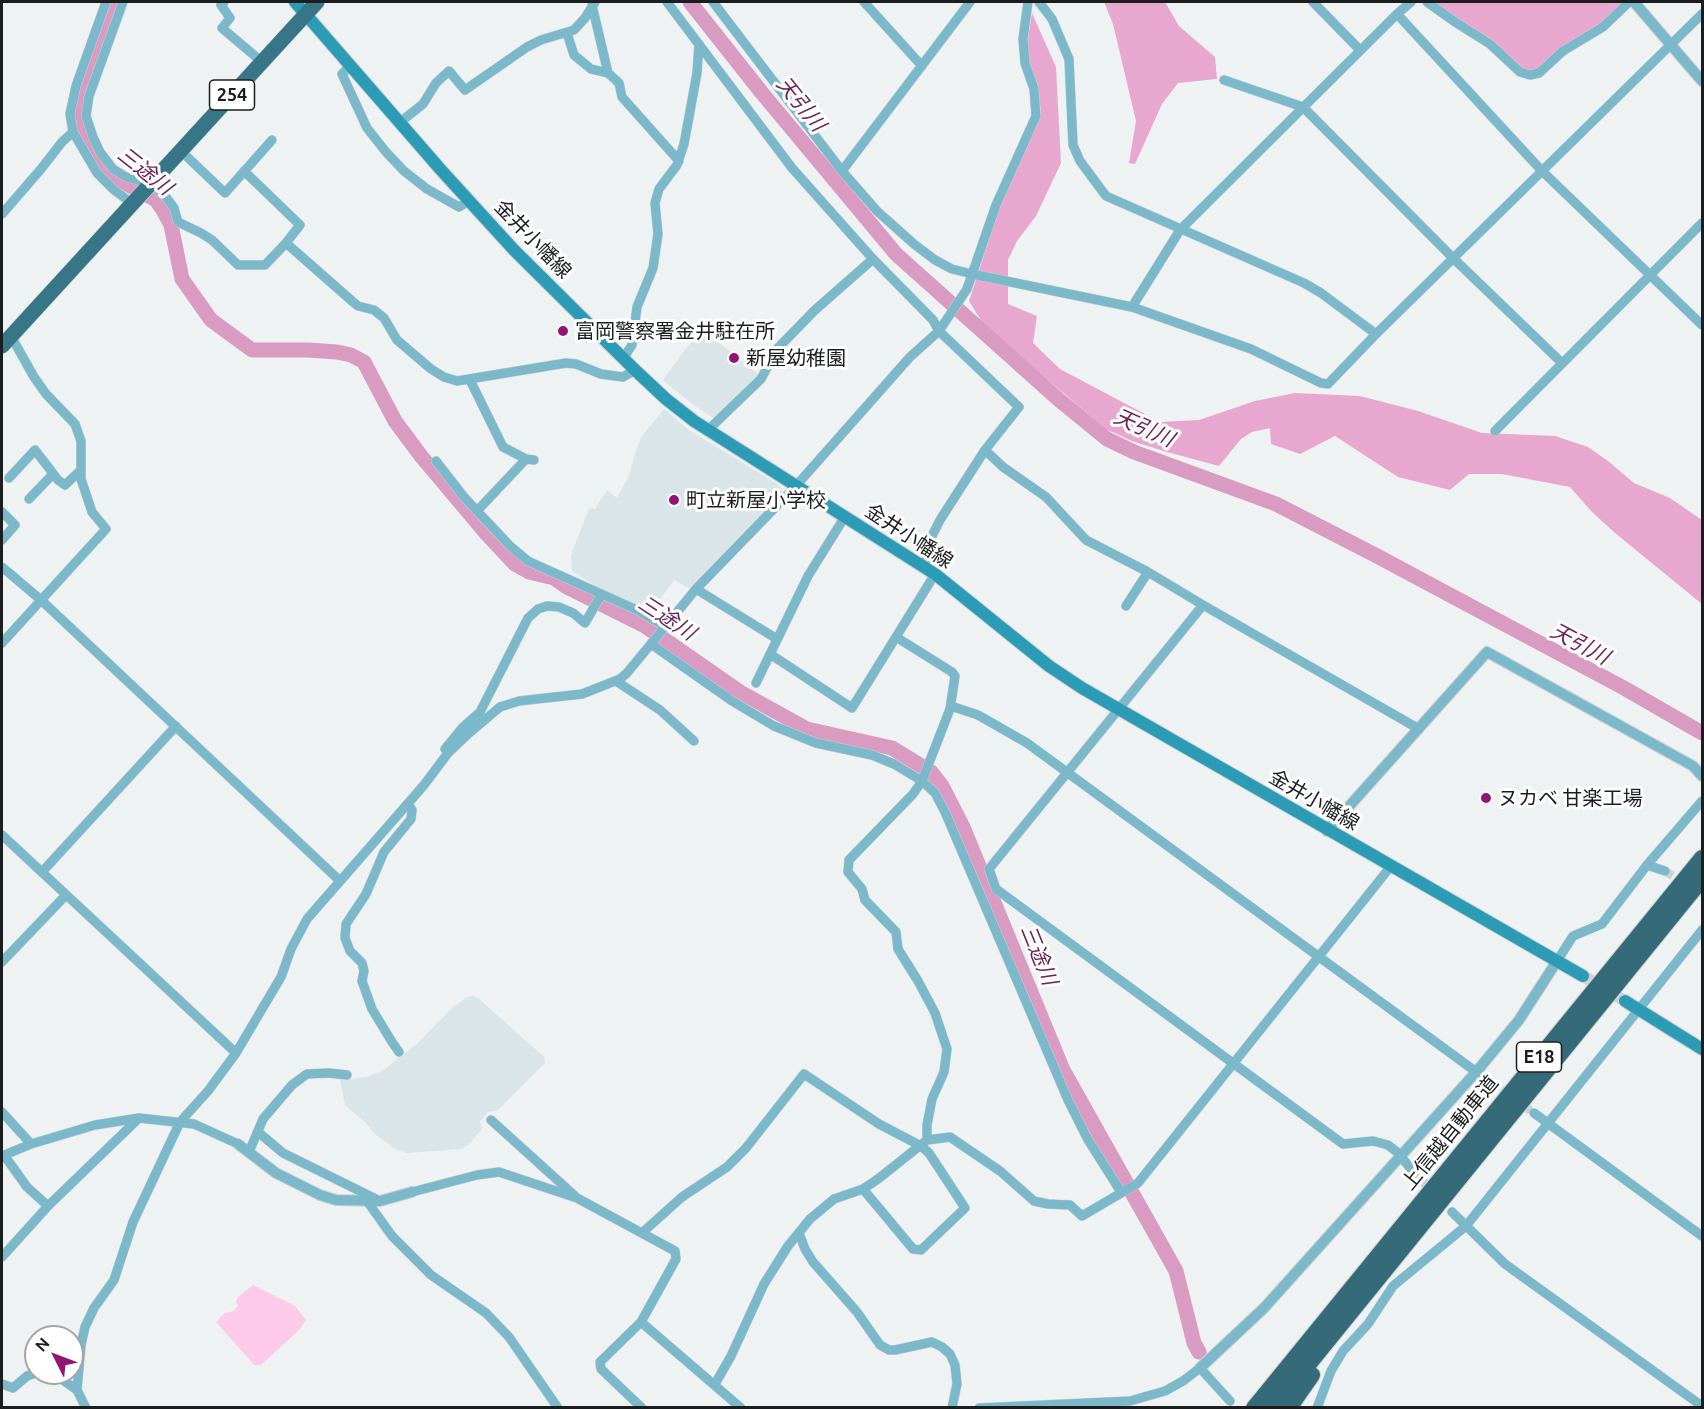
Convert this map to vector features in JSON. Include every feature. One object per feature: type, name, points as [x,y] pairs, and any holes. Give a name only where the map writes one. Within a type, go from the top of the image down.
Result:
[{"type":"highway","name":"254","points":[[6,341],[317,2]]},
{"type":"highway","name":"上信越自動車道","points":[[1254,1407],[1702,858]]},
{"type":"highway","name":"上信越自動車道","points":[[1273,1407],[1702,879]]},
{"type":"highway","points":[[1289,1407],[1399,1252]]},
{"type":"highway","points":[[1236,1404],[1280,1368],[1340,1296],[1377,1257]]},
{"type":"main road","name":"金井小幡線","points":[[295,2],[399,123],[514,250],[666,399],[708,430],[795,487],[935,574],[1048,666],[1327,831],[1583,976]]},
{"type":"main road","points":[[1625,1001],[1702,1049]]},
{"type":"street","points":[[106,2],[76,86],[70,114],[73,132],[97,173],[114,190],[135,202]]},
{"type":"street","points":[[123,2],[89,96],[87,116],[100,152],[112,169],[149,185],[166,197],[174,208],[178,222],[201,232],[238,265],[265,265],[300,225],[244,171]]},
{"type":"street","points":[[224,2],[221,5],[230,18],[222,28],[262,62]]},
{"type":"street","points":[[668,2],[792,168],[873,259],[933,320],[939,331],[1019,407],[985,450],[940,520],[931,538],[924,567]]},
{"type":"street","points":[[713,2],[842,171],[877,211],[934,260],[952,269],[972,274],[1132,307],[1251,349],[1321,383],[1328,384],[1702,14]]},
{"type":"street","points":[[864,2],[922,66]]},
{"type":"street","points":[[842,171],[970,2]]},
{"type":"street","points":[[77,1390],[85,1328],[94,1308],[114,1281],[133,1222],[180,1122],[208,1091],[236,1053],[281,977],[291,949],[307,920],[339,880],[408,804],[448,753],[500,707],[519,701],[582,694],[616,681],[627,673],[696,589],[795,487],[910,357],[939,331],[950,316],[967,289],[996,206],[1036,116],[1034,89],[1025,63],[1023,39],[1028,2]]},
{"type":"street","points":[[1039,2],[1052,20],[1069,59],[1073,145],[1080,161],[1106,196],[1304,283],[1322,293],[1376,334]]},
{"type":"street","points":[[1313,2],[1360,50]]},
{"type":"street","points":[[1132,307],[1180,230],[1411,2]]},
{"type":"street","points":[[1426,2],[1490,44],[1520,72],[1530,75],[1539,73],[1563,51],[1604,27],[1632,2],[1702,81]]},
{"type":"street","points":[[399,123],[423,104],[436,83],[449,72],[465,90],[527,47],[541,40],[574,30],[593,3]]},
{"type":"street","points":[[593,3],[608,73]]},
{"type":"street","points":[[1397,14],[1542,171],[1702,325]]},
{"type":"street","points":[[567,33],[574,55],[591,69],[608,73],[619,83],[622,97],[679,161]]},
{"type":"street","points":[[624,357],[632,345],[637,307],[653,268],[658,234],[655,203],[659,189],[679,161],[684,144],[695,83],[699,44]]},
{"type":"street","points":[[350,66],[342,74],[367,128],[386,152],[404,171],[443,198],[459,207],[469,201]]},
{"type":"street","points":[[1224,80],[1303,107],[1453,258],[1562,363]]},
{"type":"street","points":[[2,214],[73,132]]},
{"type":"street","points":[[181,151],[225,193],[272,140]]},
{"type":"street","points":[[1495,431],[1702,223]]},
{"type":"street","points":[[286,243],[358,306],[374,310],[384,318],[397,340],[444,377],[457,381],[470,380],[566,363],[576,364],[601,374],[623,377],[635,370]]},
{"type":"street","points":[[708,430],[761,379],[777,349],[815,310],[873,259]]},
{"type":"street","points":[[2,643],[106,529],[92,512],[81,479],[81,441],[75,424],[46,394],[6,341]]},
{"type":"street","points":[[470,380],[503,447],[530,459],[477,511]]},
{"type":"street","points":[[9,478],[35,450],[53,474],[65,485],[80,471]]},
{"type":"street","points":[[985,450],[1003,467],[1046,497],[1086,540],[1148,572],[1419,729]]},
{"type":"street","points":[[436,460],[464,497],[528,561],[574,581],[601,596],[637,610],[664,626]]},
{"type":"street","points":[[29,499],[53,474]]},
{"type":"street","points":[[2,512],[15,525],[2,540]]},
{"type":"street","points":[[756,683],[808,576],[844,518]]},
{"type":"street","points":[[2,567],[41,600],[339,880]]},
{"type":"street","points":[[1126,606],[1148,572]]},
{"type":"street","points":[[770,654],[852,708],[935,574]]},
{"type":"street","points":[[696,589],[777,639]]},
{"type":"street","points":[[419,782],[463,727],[480,712],[528,618],[538,609],[547,606],[560,607],[573,613],[585,623],[601,596]]},
{"type":"street","points":[[1203,605],[989,868],[996,889],[1343,1144],[1373,1141],[1388,1145],[1412,1170]]},
{"type":"street","points":[[863,1189],[913,1249],[921,1250],[964,1208],[924,1143],[932,1099],[944,1072],[946,1049],[935,1013],[898,949],[896,932],[865,900],[862,889],[848,872],[849,860],[913,794],[922,781],[951,706],[955,676],[952,672],[896,637]]},
{"type":"street","points":[[651,643],[723,695],[774,726],[816,743],[879,758],[911,772],[935,793],[1068,1100],[1088,1138],[1122,1191]]},
{"type":"street","points":[[1327,831],[1487,652],[1693,766],[1702,776]]},
{"type":"street","points":[[616,681],[660,710],[694,741]]},
{"type":"street","points":[[951,706],[978,715],[1027,743],[1490,1082]]},
{"type":"street","points":[[42,872],[176,726]]},
{"type":"street","points":[[979,1407],[1130,1401],[1166,1391],[1200,1368],[1264,1308],[1401,1157],[1519,1020],[1573,936],[1602,924],[1647,865],[1702,801]]},
{"type":"street","points":[[399,1052],[372,1008],[362,981],[364,971],[362,963],[350,951],[345,938],[346,924],[366,894],[384,852],[411,819],[412,810],[408,804]]},
{"type":"street","points":[[4,842],[42,872],[236,1053]]},
{"type":"street","points":[[1647,865],[1665,871]]},
{"type":"street","points":[[715,1384],[731,1356],[764,1284],[788,1246],[810,1219],[834,1199],[863,1189],[924,1143],[950,1137],[1000,1171],[1035,1201],[1070,1205],[1082,1216],[1091,1213],[1122,1191],[1138,1183],[1391,866]]},
{"type":"street","points":[[2,962],[66,895]]},
{"type":"street","points":[[1317,1407],[1331,1371],[1343,1351],[1368,1324],[1393,1286],[1466,1226],[1702,930]]},
{"type":"street","points":[[249,1152],[263,1119],[292,1085],[307,1074],[329,1072],[347,1075]]},
{"type":"street","points":[[643,1232],[682,1197],[727,1167],[746,1148],[804,1074],[879,1124],[924,1143]]},
{"type":"street","points":[[2,1112],[31,1144]]},
{"type":"street","points":[[1534,1113],[1702,1236]]},
{"type":"street","points":[[2,1257],[48,1206],[139,1118]]},
{"type":"street","points":[[48,1206],[27,1187],[3,1156],[31,1144],[114,1121],[139,1118],[194,1124],[238,1144],[276,1173],[320,1195],[336,1200],[380,1201],[477,1175],[499,1172],[577,1198]]},
{"type":"street","points":[[491,1120],[577,1198],[675,1251],[676,1258],[641,1322],[600,1362],[601,1369],[638,1406]]},
{"type":"street","points":[[258,1132],[283,1153],[380,1201]]},
{"type":"street","points":[[367,1201],[392,1236],[431,1275],[486,1313],[509,1337],[558,1407]]},
{"type":"street","points":[[1452,1212],[1505,1264],[1702,1406]]},
{"type":"street","points":[[799,1233],[813,1262],[857,1312],[880,1345],[889,1350],[895,1350],[932,1342],[950,1354],[955,1365],[957,1384],[952,1407]]},
{"type":"street","points":[[641,1322],[741,1407]]},
{"type":"street","points":[[1200,1368],[1236,1404]]},
{"type":"street","points":[[2,1384],[13,1388],[24,1379]]},
{"type":"street","points":[[70,1385],[77,1390],[86,1407]]},
{"type":"shaded area","points":[[1104,2],[1165,2],[1179,26],[1215,57],[1217,79],[1178,83],[1162,104],[1135,164],[1129,163],[1136,121],[1113,24]]},
{"type":"shaded area","points":[[1434,2],[1626,2],[1606,20],[1536,70],[1527,72],[1490,41]]},
{"type":"shaded area","points":[[1032,13],[1056,67],[1061,163],[1036,216],[1017,241],[1008,260],[1008,304],[1037,316],[1033,343],[1060,369],[1160,422],[1199,420],[1255,401],[1295,393],[1360,396],[1418,411],[1482,433],[1555,436],[1588,447],[1634,483],[1670,498],[1702,520],[1702,604],[1615,533],[1570,487],[1502,474],[1469,474],[1450,490],[1398,477],[1335,436],[1300,454],[1271,444],[1270,428],[1252,432],[1241,439],[1219,466],[1167,452],[1132,441],[1106,429],[985,327],[969,301],[1000,206],[1041,114],[1038,88],[1028,61],[1028,38]]},
{"type":"shaded area","points":[[704,330],[760,376],[715,419],[663,380],[687,347]]},
{"type":"shaded area","points":[[664,409],[689,430],[779,485],[783,492],[691,589],[674,580],[649,615],[572,571],[571,555],[589,508],[595,509],[607,490],[617,498],[629,476],[642,436]]},
{"type":"shaded area","points":[[473,996],[544,1057],[545,1063],[498,1110],[488,1112],[480,1121],[482,1129],[462,1149],[407,1153],[397,1150],[376,1135],[345,1105],[340,1080],[366,1077],[382,1071],[418,1043],[452,1008],[467,997]]},
{"type":"shaded area","points":[[253,1285],[295,1306],[306,1320],[298,1331],[261,1365],[254,1365],[216,1322],[225,1313],[234,1311],[238,1305],[236,1302],[238,1297]]},
{"type":"waterway","name":"三途川","points":[[113,2],[77,109],[80,131],[88,147],[110,175],[156,200],[163,210],[171,225],[182,279],[211,320],[252,350],[337,352],[351,355],[364,362],[395,421],[421,456],[515,564],[529,572],[554,578],[567,587],[645,626],[740,692],[807,729],[892,748],[931,772],[942,786],[963,827],[1063,1070],[1176,1271],[1194,1343],[1199,1352]]},
{"type":"waterway","name":"天引川","points":[[690,2],[762,93],[896,254],[1058,399],[1107,439],[1134,452],[1276,504],[1624,688],[1702,733]]},
{"type":"tunnel","points":[[1665,871],[1702,894]]},
{"type":"tunnel","points":[[1583,976],[1625,1001]]},
{"type":"tunnel","points":[[1490,1082],[1534,1113]]},
{"type":"tunnel","points":[[1412,1170],[1452,1212]]},
{"type":"place","name":"富岡警察署金井駐在所","points":[[563,331]]},
{"type":"place","name":"新屋幼稚園","points":[[734,358]]},
{"type":"place","name":"町立新屋小学校","points":[[674,500]]},
{"type":"place","name":"ヌカベ 甘楽工場","points":[[1486,798]]}]
